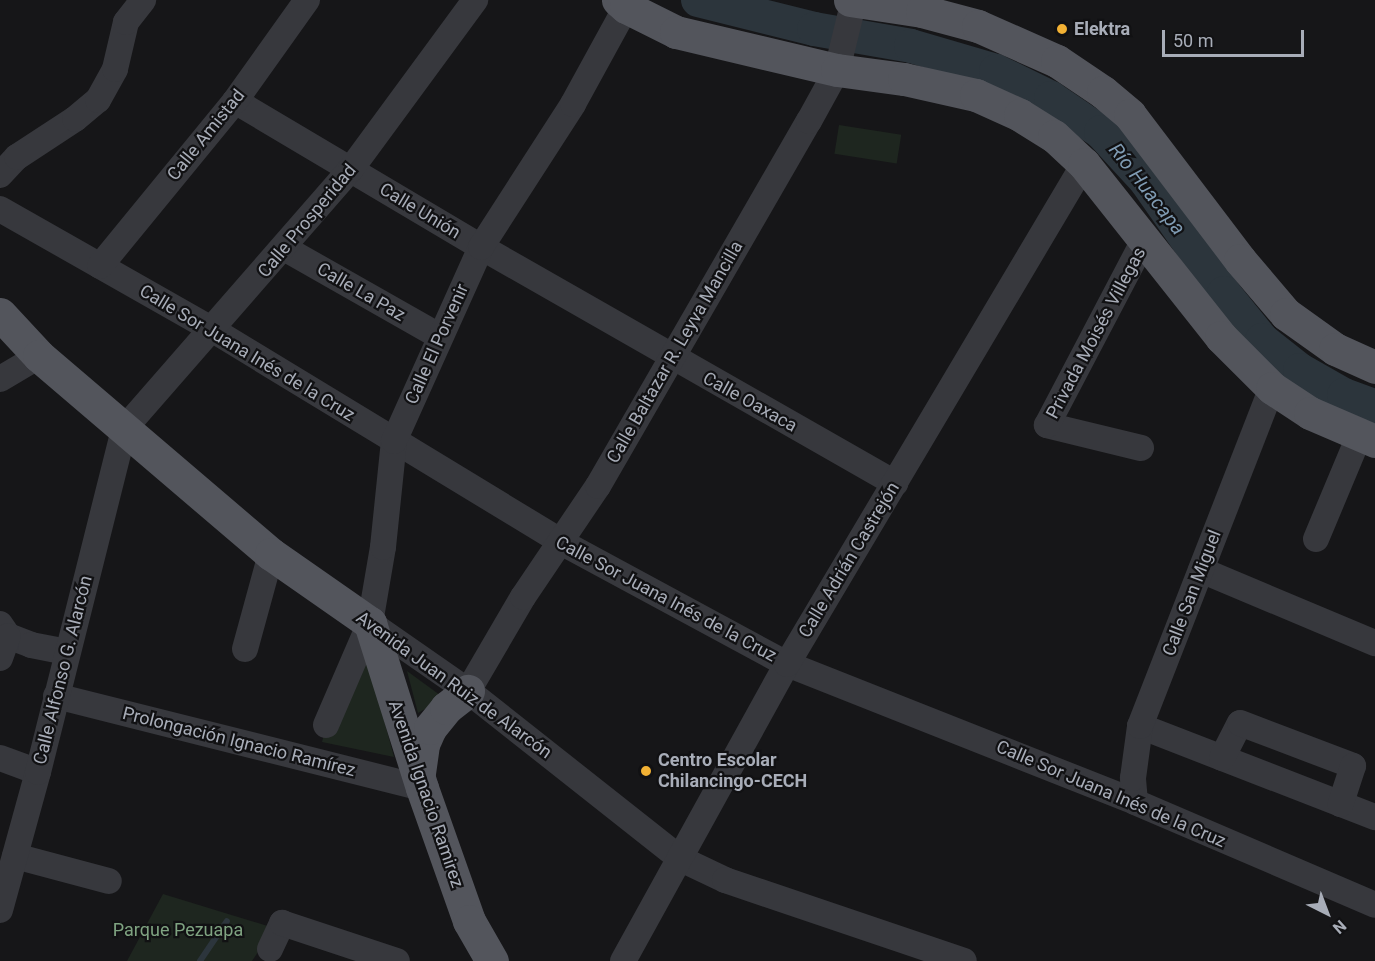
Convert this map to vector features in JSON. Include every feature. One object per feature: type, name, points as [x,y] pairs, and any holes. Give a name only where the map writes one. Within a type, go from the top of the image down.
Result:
[{"type":"main road","points":[[622,4],[676,32],[839,63],[975,95],[1020,115],[1054,136],[1084,165],[1221,337],[1272,387],[1310,413],[1367,438]]},
{"type":"main road","points":[[852,4],[922,10],[978,26],[1058,61],[1130,115],[1240,260],[1287,314],[1335,349],[1375,368]]},
{"type":"main road","name":"Avenida Juan Ruiz de Alarcón","points":[[0,314],[39,356],[271,554],[370,623]]},
{"type":"main road","name":"Avenida Ignacio Ramirez","points":[[370,623],[470,921],[492,961]]},
{"type":"main road","points":[[421,780],[423,744],[430,728],[446,708],[468,691]]},
{"type":"street","points":[[0,175],[16,157],[75,119],[99,100],[115,69],[126,22],[143,0]]},
{"type":"street","name":"Calle Amistad","points":[[100,266],[235,101],[307,0]]},
{"type":"street","name":"Calle Prosperidad","points":[[124,429],[213,330],[351,169],[475,0]]},
{"type":"street","name":"Calle El Porvenir","points":[[326,725],[370,623],[383,547],[394,441],[439,336],[481,248],[573,104],[622,4]]},
{"type":"street","name":"Calle Baltazar R. Leyva Mancilla","points":[[468,691],[523,597],[598,486],[839,63],[852,4]]},
{"type":"street","name":"Calle Unión","points":[[235,101],[481,248]]},
{"type":"street","name":"Calle Adrián Castrejón","points":[[624,961],[787,664],[1084,165]]},
{"type":"street","name":"Calle Sor Juana Inés de la Cruz","points":[[0,209],[213,330],[561,542],[787,664],[1135,802],[1375,905]]},
{"type":"street","name":"Privada Moisés Villegas","points":[[1141,448],[1047,425],[1144,240]]},
{"type":"street","name":"Calle La Paz","points":[[284,248],[439,336]]},
{"type":"street","name":"Calle Oaxaca","points":[[481,248],[895,483]]},
{"type":"street","points":[[0,379],[39,356]]},
{"type":"street","name":"Calle San Miguel","points":[[1135,802],[1133,778],[1140,726],[1272,387]]},
{"type":"street","name":"Calle Alfonso G. Alarcón","points":[[0,910],[38,772],[66,652],[124,429]]},
{"type":"street","points":[[1316,539],[1367,438]]},
{"type":"street","points":[[245,649],[271,554]]},
{"type":"street","points":[[1201,570],[1375,643]]},
{"type":"street","name":"Avenida Juan Ruiz de Alarcón","points":[[370,623],[468,691],[681,859],[725,880],[964,961]]},
{"type":"street","points":[[3,639],[66,652]]},
{"type":"street","name":"Prolongación Ignacio Ramírez","points":[[57,696],[421,780]]},
{"type":"street","points":[[1222,758],[1240,723],[1353,766],[1341,804]]},
{"type":"street","points":[[1140,726],[1375,817]]},
{"type":"street","points":[[0,758],[38,772]]},
{"type":"street","points":[[15,855],[109,880]]},
{"type":"street","points":[[270,949],[282,923],[397,961]]},
{"type":"green space","points":[[839,125],[901,135],[897,163],[834,154]]},
{"type":"green space","points":[[349,640],[364,646],[394,757],[322,742]]},
{"type":"green space","points":[[407,671],[444,698],[418,713]]},
{"type":"green space","name":"Parque Pezuapa","points":[[163,894],[274,928],[252,961],[127,961]]},
{"type":"waterway","name":"Río Huacapa","points":[[698,0],[814,29],[911,46],[996,71],[1051,98],[1101,132],[1146,181],[1224,293],[1262,340],[1300,370],[1344,395],[1375,406]]},
{"type":"waterway","points":[[200,961],[227,921]]},
{"type":"place","name":"Elektra","points":[[1062,29]]},
{"type":"place","name":"Centro Escolar Chilancingo-CECH","points":[[646,771]]}]
